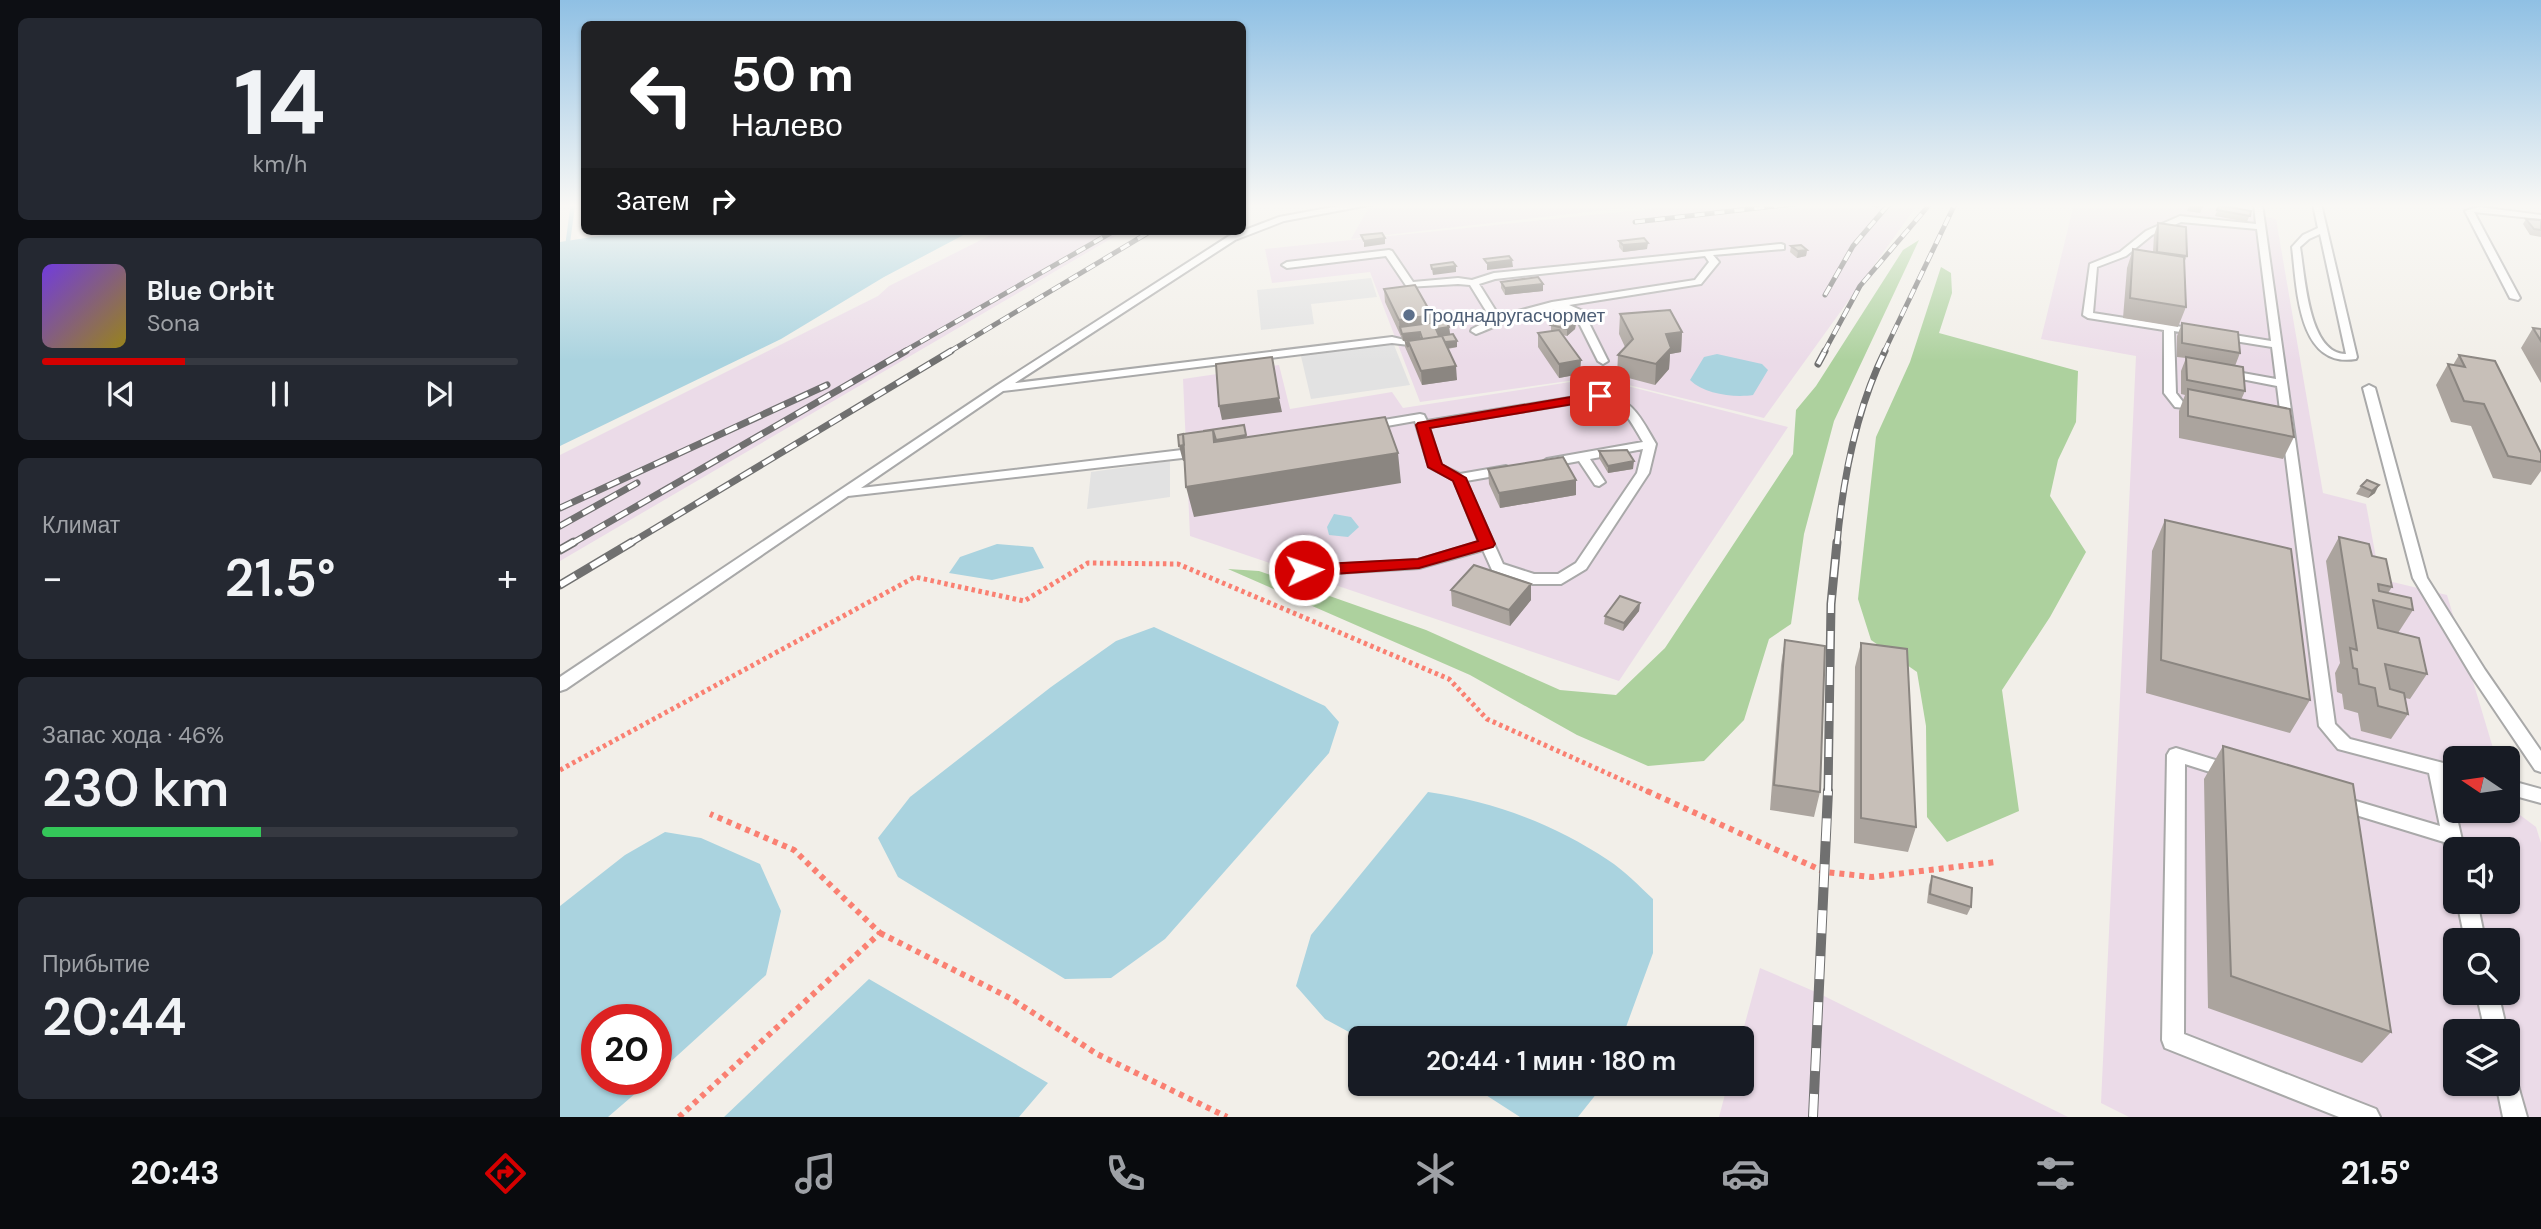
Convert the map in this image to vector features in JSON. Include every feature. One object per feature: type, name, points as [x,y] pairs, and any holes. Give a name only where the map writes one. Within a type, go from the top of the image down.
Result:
[{"type":"lane","points":[[560,685],[1000,388],[1207,256]]},
{"type":"lane","points":[[1287,265],[1362,256]]},
{"type":"lane","points":[[1391,256],[1410,285],[1458,281],[1472,283],[1494,276],[1678,256]]},
{"type":"lane","points":[[1476,331],[1496,319],[1552,305],[1698,282],[1714,262],[1709,256]]},
{"type":"lane","points":[[2118,256],[2093,266],[2088,315],[2276,345]]},
{"type":"lane","points":[[2265,256],[2282,384],[2280,424],[2327,726],[2344,744],[2443,770]]},
{"type":"lane","points":[[2298,256],[2312,335],[2320,349],[2332,357],[2344,359],[2352,357],[2327,256]]},
{"type":"lane","points":[[2493,256],[2515,298]]},
{"type":"lane","points":[[1472,283],[1496,319]]},
{"type":"lane","points":[[1552,305],[1578,311],[1602,361]]},
{"type":"lane","points":[[2169,327],[2170,393],[2179,405],[2220,412]]},
{"type":"lane","points":[[1000,388],[1392,340],[1405,343]]},
{"type":"lane","points":[[2169,363],[2182,365]]},
{"type":"lane","points":[[2219,372],[2282,384]]},
{"type":"lane","points":[[2369,388],[2420,578],[2479,674],[2541,765]]},
{"type":"lane","points":[[1422,425],[1600,396],[1615,397],[1623,402],[1650,444],[1643,473],[1581,566],[1561,579],[1533,579],[1497,567],[1459,478]]},
{"type":"lane","points":[[1353,427],[1420,417],[1435,467],[1459,478],[1514,469]]},
{"type":"lane","points":[[1528,467],[1650,444]]},
{"type":"lane","points":[[848,493],[1182,454]]},
{"type":"lane","points":[[1583,457],[1600,482]]},
{"type":"lane","points":[[1300,552],[1304,570],[1419,564],[1487,544]]},
{"type":"lane","points":[[2255,778],[2176,755],[2172,1040],[2368,1117]]},
{"type":"lane","points":[[2437,768],[2452,837]]},
{"type":"lane","points":[[2520,790],[2541,796]]},
{"type":"lane","points":[[2320,798],[2443,840]]},
{"type":"lane","points":[[2510,1096],[2515,1117]]},
{"type":"path","points":[[560,769],[915,576],[1024,601],[1088,563],[1178,564],[1449,679],[1487,719],[1825,872],[1872,877],[1996,862]]},
{"type":"path","points":[[710,814],[794,850],[880,933],[1010,998],[1097,1054],[1227,1117]]},
{"type":"path","points":[[680,1117],[880,933]]},
{"type":"shaded area","points":[[949,256],[1081,256],[560,561],[560,455],[878,296],[889,286]]},
{"type":"shaded area","points":[[1266,256],[1880,256],[1764,418],[1596,377],[1420,402],[1370,272],[1272,283]]},
{"type":"shaded area","points":[[2061,256],[2282,256],[2323,493],[2366,504],[2380,579],[2447,595],[2492,746],[2443,746],[2443,823],[2520,823],[2520,815],[2536,827],[2541,843],[2541,1117],[2129,1117],[2101,1103],[2136,356],[2041,339]]},
{"type":"shaded area","points":[[1371,278],[1377,297],[1311,304],[1314,324],[1261,330],[1257,290]]},
{"type":"shaded area","points":[[1392,340],[1410,385],[1311,399],[1300,352]]},
{"type":"shaded area","points":[[1279,365],[1290,409],[1392,392],[1403,408],[1596,378],[1788,427],[1619,681],[1190,536],[1183,379]]},
{"type":"shaded area","points":[[1170,461],[1170,497],[1087,509],[1091,472]]},
{"type":"shaded area","points":[[1760,968],[1818,993],[2068,1117],[1719,1117],[1725,1096],[1754,1096],[1754,1026],[1744,1026]]},
{"type":"green space","points":[[1899,256],[1911,256],[1834,421],[1804,534],[1791,624],[1769,639],[1744,720],[1704,761],[1648,766],[1577,735],[1470,675],[1228,569],[1259,571],[1426,630],[1560,690],[1616,695],[1665,648],[1793,454],[1796,410],[1816,386]]},
{"type":"green space","points":[[1941,267],[1951,273],[1952,293],[1939,333],[2078,371],[2076,422],[2058,460],[2050,496],[2086,552],[2050,617],[2002,690],[2019,811],[1947,842],[1927,817],[1926,726],[1917,672],[1871,640],[1858,599],[1876,437],[1910,362]]},
{"type":"water","points":[[560,256],[923,256],[781,339],[560,446]]},
{"type":"water","points":[[1717,354],[1762,364],[1768,370],[1753,395],[1720,394],[1703,389],[1690,380],[1704,357]]},
{"type":"water","points":[[1334,514],[1351,517],[1359,527],[1348,537],[1329,535],[1327,527]]},
{"type":"water","points":[[997,544],[1033,547],[1044,568],[992,580],[949,573],[960,557]]},
{"type":"water","points":[[1154,627],[1325,706],[1339,722],[1329,753],[1165,939],[1111,978],[1065,979],[898,877],[878,838],[910,797],[1051,687],[1116,641]]},
{"type":"water","points":[[1428,792],[1499,808],[1566,835],[1608,860],[1653,899],[1653,953],[1626,1026],[1348,1026],[1348,1031],[1325,1019],[1296,986],[1311,935]]},
{"type":"water","points":[[665,832],[701,838],[760,864],[781,911],[766,975],[672,1060],[672,1004],[581,1004],[581,1095],[634,1095],[608,1117],[560,1117],[560,906],[625,855]]},
{"type":"water","points":[[869,979],[1048,1083],[1019,1117],[724,1117]]},
{"type":"water","points":[[1487,1096],[1595,1096],[1578,1117],[1520,1117]]},
{"type":"building","points":[[1509,256],[1512,260],[1487,263],[1484,259]]},
{"type":"building","points":[[2133,256],[2184,257],[2186,307],[2130,298]]},
{"type":"building","points":[[1453,262],[1456,266],[1432,269],[1431,265]]},
{"type":"building","points":[[1538,277],[1543,284],[1505,288],[1501,282]]},
{"type":"building","points":[[1415,285],[1432,315],[1399,320],[1384,289]]},
{"type":"building","points":[[1670,310],[1682,332],[1666,334],[1671,348],[1656,364],[1618,355],[1633,339],[1620,314]]},
{"type":"building","points":[[1560,319],[1576,323],[1567,329],[1551,325]]},
{"type":"building","points":[[1446,321],[1449,327],[1436,329],[1439,336],[1453,334],[1457,341],[1445,342],[1442,336],[1408,341],[1408,347],[1405,340],[1422,338],[1420,332],[1402,334],[1400,327]]},
{"type":"building","points":[[2182,323],[2238,332],[2240,353],[2182,343]]},
{"type":"building","points":[[2533,328],[2541,329],[2541,341]]},
{"type":"building","points":[[1559,330],[1581,360],[1559,364],[1538,333]]},
{"type":"building","points":[[1442,336],[1456,366],[1421,371],[1408,341]]},
{"type":"building","points":[[2459,355],[2495,361],[2541,453],[2541,462],[2508,456],[2484,404],[2464,401],[2448,364],[2465,367]]},
{"type":"building","points":[[1272,357],[1279,398],[1219,406],[1216,364]]},
{"type":"building","points":[[2186,357],[2243,367],[2245,391],[2187,380]]},
{"type":"building","points":[[2188,389],[2290,409],[2294,437],[2188,416]]},
{"type":"building","points":[[1385,417],[1398,453],[1186,487],[1183,434],[1213,430],[1214,442]]},
{"type":"building","points":[[1244,425],[1246,435],[1216,440],[1213,430],[1203,431]]},
{"type":"building","points":[[1183,434],[1184,445],[1179,446],[1178,435]]},
{"type":"building","points":[[1627,450],[1634,461],[1608,466],[1599,451]]},
{"type":"building","points":[[1563,457],[1576,480],[1499,493],[1488,469]]},
{"type":"building","points":[[2367,480],[2379,485],[2372,491],[2361,486]]},
{"type":"building","points":[[2165,520],[2291,549],[2310,700],[2161,660]]},
{"type":"building","points":[[2339,537],[2369,544],[2372,556],[2386,559],[2392,587],[2378,584],[2379,591],[2411,598],[2413,610],[2373,600],[2378,628],[2419,638],[2427,674],[2385,664],[2390,689],[2404,693],[2408,714],[2378,706],[2375,688],[2359,684],[2350,648],[2357,650]]},
{"type":"building","points":[[1474,565],[1531,584],[1509,610],[1451,590]]},
{"type":"building","points":[[1620,596],[1640,603],[1624,623],[1605,616]]},
{"type":"building","points":[[1785,640],[1825,646],[1820,792],[1774,785]]},
{"type":"building","points":[[1861,643],[1907,649],[1916,827],[1861,818]]},
{"type":"building","points":[[2223,746],[2353,784],[2391,1032],[2231,976]]},
{"type":"building","points":[[1932,876],[1972,888],[1971,907],[1930,894]]},
{"type":"railway","points":[[903,352],[1070,256]]},
{"type":"railway","points":[[949,352],[1109,256]]},
{"type":"railway","points":[[1825,295],[1847,256]]},
{"type":"railway","points":[[1824,352],[1860,286],[1886,256]]},
{"type":"railway","points":[[1884,352],[1930,256]]},
{"type":"railway","points":[[571,544],[906,351]]},
{"type":"railway","points":[[629,544],[951,351]]},
{"type":"railway","points":[[1818,364],[1825,351]]},
{"type":"railway","points":[[1837,544],[1852,445],[1866,397],[1885,351]]},
{"type":"railway","points":[[560,508],[827,385]]},
{"type":"railway","points":[[560,526],[637,483]]},
{"type":"railway","points":[[560,550],[574,542]]},
{"type":"railway","points":[[560,585],[632,542]]},
{"type":"railway","points":[[1828,793],[1831,604],[1837,542]]},
{"type":"railway","points":[[1813,1117],[1828,791]]},
{"type":"place","name":"Гроднадругасчормет","points":[[1409,315]]},
{"type":"route","points":[[1304,570],[1419,564],[1487,544],[1459,478],[1435,467],[1422,425],[1600,396]]}]
